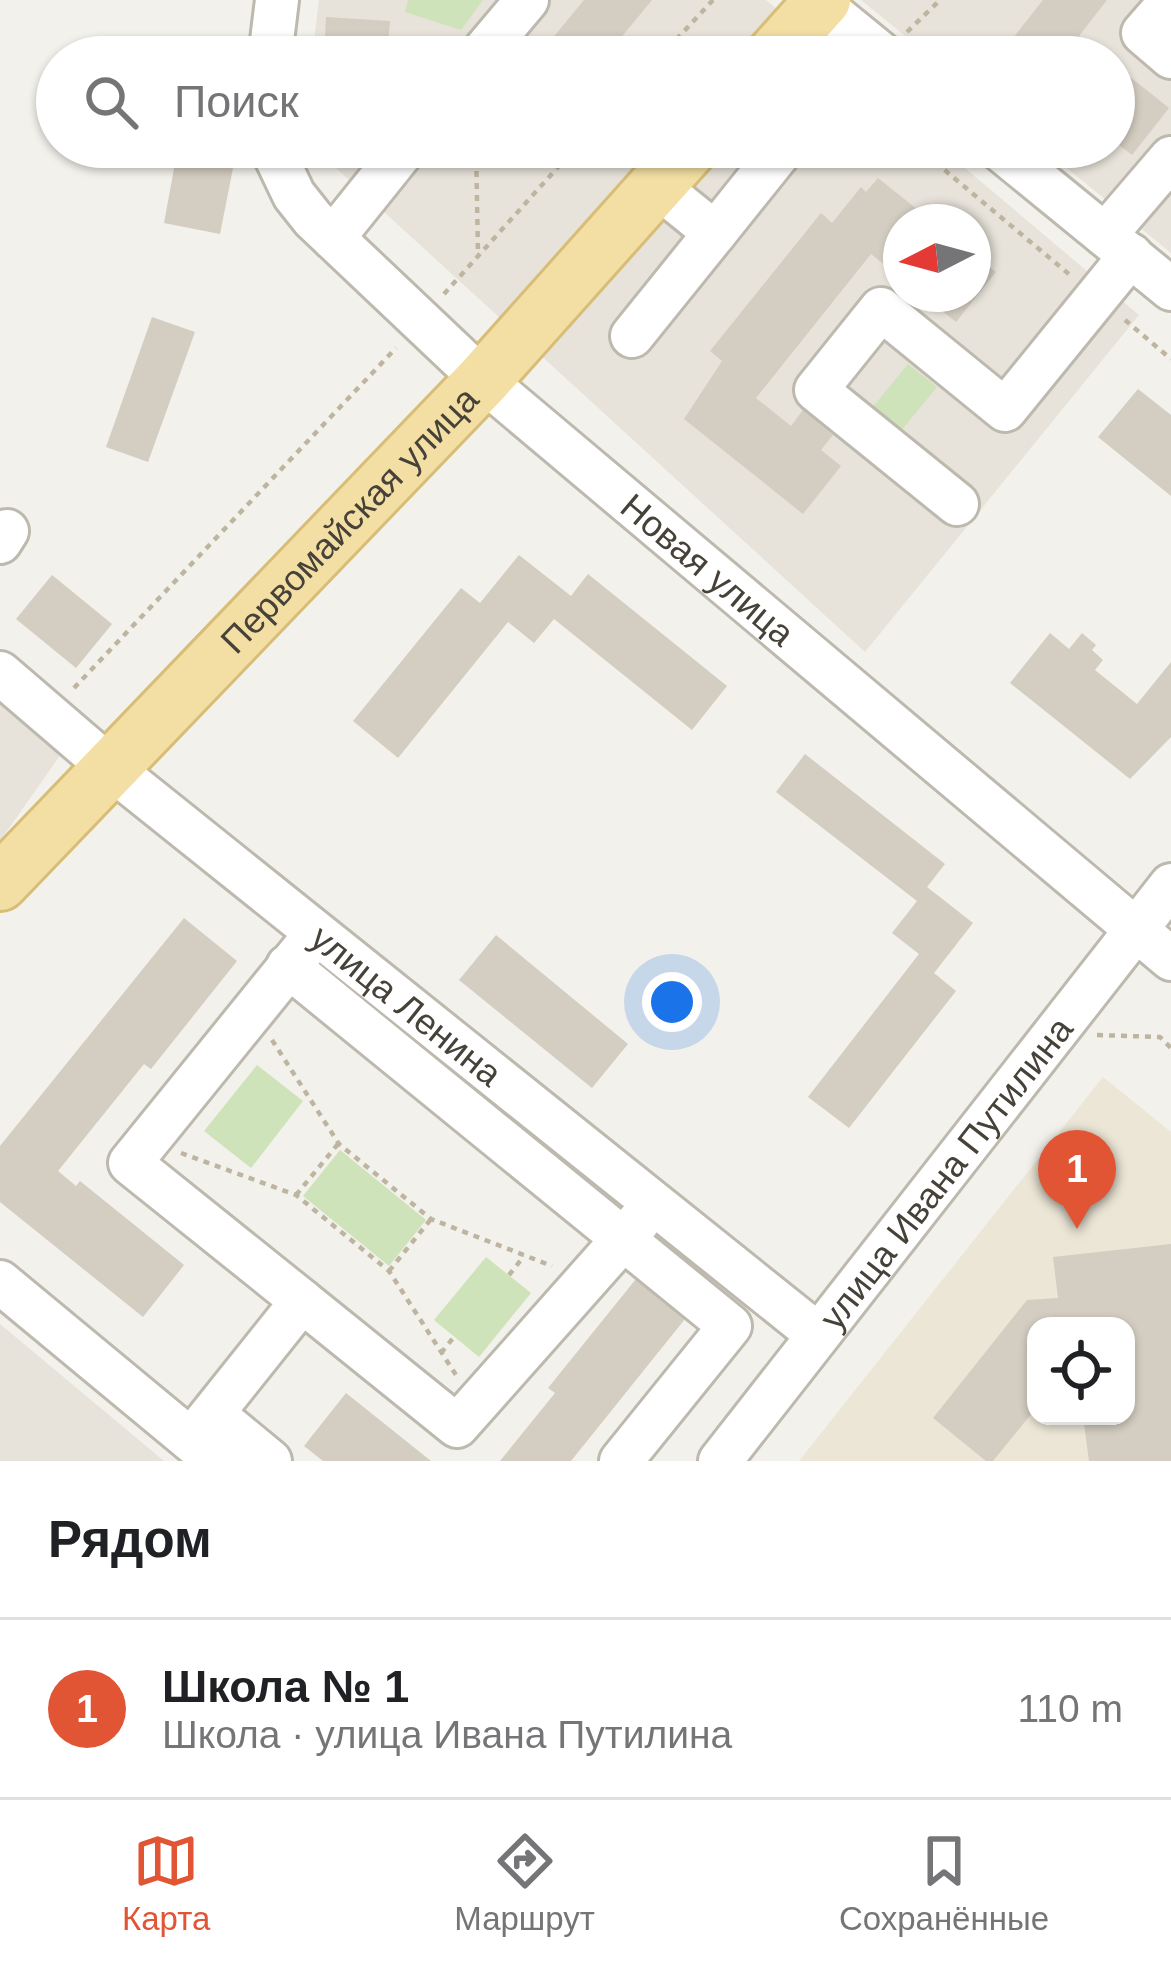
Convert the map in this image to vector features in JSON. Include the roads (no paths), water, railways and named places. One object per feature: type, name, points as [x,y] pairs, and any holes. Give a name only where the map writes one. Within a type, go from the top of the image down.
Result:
[{"type":"main road","points":[[790,36],[819,1]]},
{"type":"main road","name":"Первомайская улица","points":[[0,883],[107,765],[483,380],[672,168]]},
{"type":"street","points":[[273,36],[277,0]]},
{"type":"street","points":[[497,36],[527,0]]},
{"type":"street","points":[[819,1],[860,36]]},
{"type":"street","points":[[1171,1],[1143,33],[1171,57]]},
{"type":"street","points":[[957,504],[816,389],[881,309],[1005,410],[1097,297],[1118,245],[1171,158]]},
{"type":"street","name":"Новая улица","points":[[281,168],[293,195],[333,238],[424,319],[483,380],[1171,958]]},
{"type":"street","points":[[333,238],[389,168]]},
{"type":"street","points":[[675,168],[715,233]]},
{"type":"street","points":[[632,336],[767,168]]},
{"type":"street","points":[[1023,168],[1171,290]]},
{"type":"street","name":"улица Ленина","points":[[0,673],[107,765],[817,1334]]},
{"type":"street","name":"улица Ивана Путилина","points":[[720,1461],[1171,885]]},
{"type":"street","points":[[318,930],[130,1163],[457,1426],[656,1202]]},
{"type":"street","points":[[288,966],[730,1326],[621,1461]]},
{"type":"street","points":[[0,1282],[206,1438],[270,1461]]},
{"type":"street","points":[[206,1438],[302,1301]]},
{"type":"place","name":"Школа № 1","points":[[1077,1229]]}]
